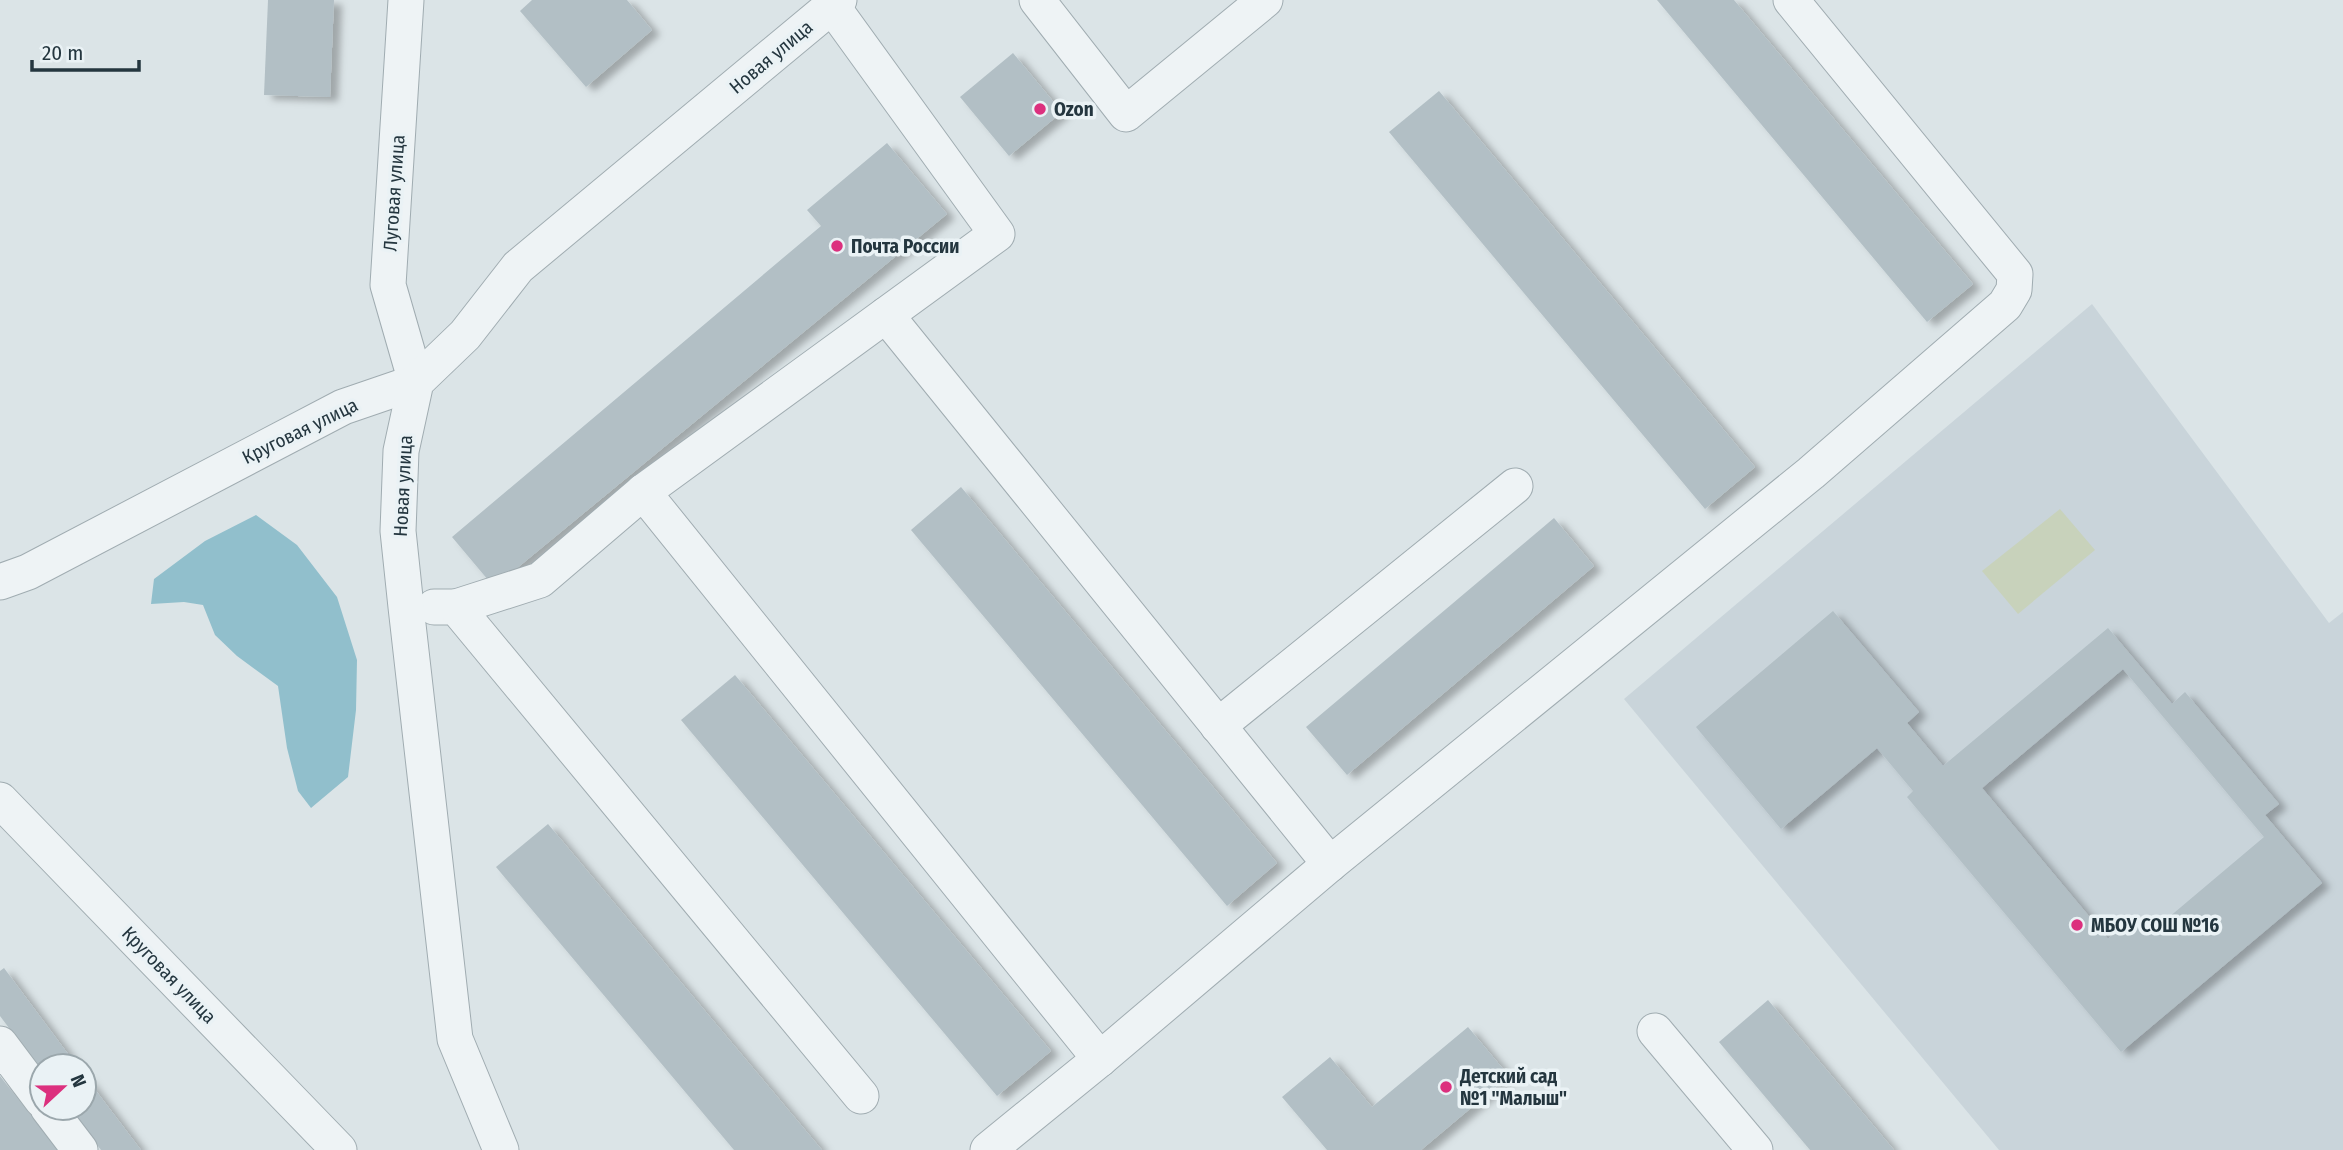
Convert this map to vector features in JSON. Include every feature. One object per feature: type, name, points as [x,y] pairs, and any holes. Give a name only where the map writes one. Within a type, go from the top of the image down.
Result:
[{"type":"street","name":"Луговая улица","points":[[406,0],[388,285],[416,382]]},
{"type":"street","points":[[1037,0],[1126,114],[1265,0]]},
{"type":"street","points":[[988,1150],[1330,864],[1811,473],[2006,305],[2014,290],[2015,274],[1791,0]]},
{"type":"street","name":"Новая улица","points":[[501,1150],[455,1039],[406,607],[398,531],[401,451],[416,382],[465,334],[518,267],[835,3]]},
{"type":"street","points":[[406,607],[456,607],[540,580],[643,492],[997,234],[835,3]]},
{"type":"street","points":[[886,315],[1330,864]]},
{"type":"street","name":"Круговая улица","points":[[0,582],[28,572],[343,407],[416,382]]},
{"type":"street","points":[[1218,726],[1515,486]]},
{"type":"street","points":[[643,492],[1100,1059]]},
{"type":"street","points":[[456,607],[862,1096]]},
{"type":"street","name":"Круговая улица","points":[[0,800],[339,1150]]},
{"type":"street","points":[[1655,1031],[1755,1150]]},
{"type":"street","points":[[0,1044],[28,1081]]},
{"type":"street","points":[[59,1122],[80,1150]]},
{"type":"shaded area","name":"МБОУ СОШ №16","points":[[2092,304],[2329,623],[2343,612],[2343,1150],[1999,1150],[1624,699]]},
{"type":"green space","points":[[2060,509],[2095,550],[2018,614],[1982,571]]},
{"type":"water","points":[[256,515],[297,545],[337,597],[357,660],[356,710],[348,777],[311,808],[298,791],[287,748],[278,686],[237,656],[215,635],[203,605],[184,602],[151,604],[154,579],[205,541]]},
{"type":"building","points":[[268,0],[334,0],[330,97],[264,95]]},
{"type":"building","points":[[532,0],[627,0],[652,30],[586,87],[520,11]]},
{"type":"building","points":[[1657,0],[1734,0],[1973,284],[1927,322]]},
{"type":"building","points":[[1013,53],[1062,112],[1009,156],[960,97]]},
{"type":"building","points":[[1439,91],[1755,467],[1705,509],[1389,132]]},
{"type":"building","points":[[887,143],[947,214],[494,587],[452,537],[821,226],[807,210]]},
{"type":"building","points":[[961,487],[1277,863],[1227,906],[911,530]]},
{"type":"building","points":[[1554,518],[1594,566],[1347,775],[1306,727]]},
{"type":"building","points":[[1833,611],[1919,712],[1907,723],[1943,766],[2108,628],[2172,704],[2185,692],[2279,804],[2265,815],[2322,883],[2121,1052],[1907,797],[1913,791],[1877,748],[1781,829],[1696,727]],"holes":[[[2123,669],[2264,837],[2149,934],[2135,916],[2108,939],[1982,788]]]},
{"type":"building","points":[[735,675],[1051,1051],[997,1096],[681,720]]},
{"type":"building","points":[[548,824],[822,1150],[734,1150],[496,867]]},
{"type":"building","points":[[4,968],[67,1052],[28,1053],[0,1016],[0,971]]},
{"type":"building","points":[[1768,1000],[1894,1150],[1810,1150],[1719,1042]]},
{"type":"building","name":"Детский сад №1 \"Малыш\"","points":[[1468,1027],[1509,1076],[1421,1150],[1327,1150],[1282,1097],[1330,1057],[1372,1107]]},
{"type":"building","points":[[0,1076],[28,1112],[28,1122],[36,1122],[58,1150],[0,1150]]},
{"type":"building","points":[[98,1093],[141,1150],[101,1150],[80,1122],[98,1122]]},
{"type":"place","name":"Ozon","points":[[1040,109]]},
{"type":"place","name":"Почта России","points":[[837,246]]},
{"type":"place","name":"МБОУ СОШ №16","points":[[2077,925]]},
{"type":"place","name":"Детский сад №1 \"Малыш\"","points":[[1446,1087]]}]
